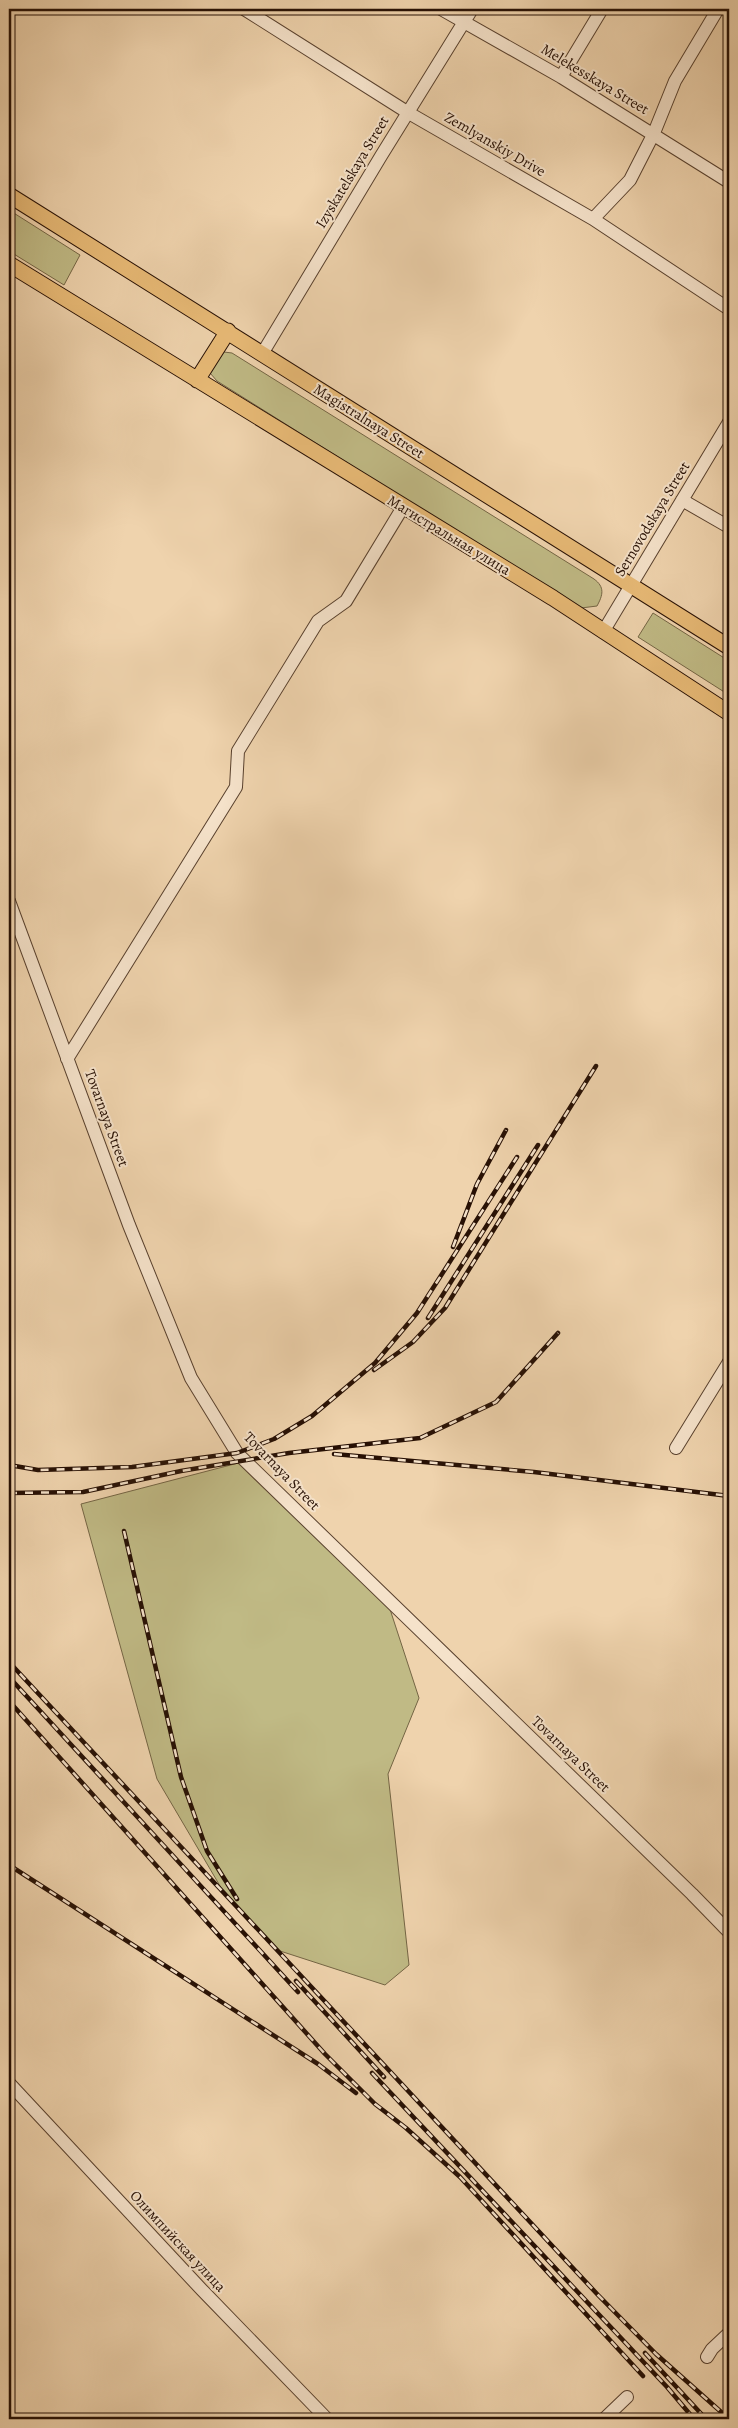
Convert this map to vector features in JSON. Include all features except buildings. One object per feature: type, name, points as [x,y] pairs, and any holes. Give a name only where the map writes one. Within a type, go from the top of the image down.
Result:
[{"type":"main road","name":"Magistralnaya Street","points":[[9,195],[729,647]]},
{"type":"main road","name":"Магистральная улица","points":[[9,264],[553,598],[729,713]]},
{"type":"main road","points":[[197,380],[228,331]]},
{"type":"street","name":"Zemlyanskiy Drive","points":[[244,9],[407,112],[593,220],[729,309]]},
{"type":"street","name":"Melekesskaya Street","points":[[441,9],[561,77],[654,133],[729,182]]},
{"type":"street","name":"Izyskatelskaya Street","points":[[262,354],[407,112],[472,9]]},
{"type":"street","points":[[561,77],[602,9]]},
{"type":"street","points":[[593,220],[630,180],[654,133],[675,81],[718,9]]},
{"type":"street","name":"Sernovodskaya Street","points":[[603,632],[729,422]]},
{"type":"street","points":[[682,500],[729,527]]},
{"type":"street","points":[[67,1059],[236,787],[238,751],[318,622],[346,601],[403,507]]},
{"type":"street","name":"Tovarnaya Street","points":[[9,901],[129,1225],[191,1378],[237,1453],[729,1932]]},
{"type":"street","points":[[676,1448],[729,1362]]},
{"type":"street","name":"Олимпийская улица","points":[[9,2082],[195,2283],[327,2419]]},
{"type":"street","points":[[707,2357],[712,2349],[729,2333]]},
{"type":"street","points":[[604,2419],[627,2397]]},
{"type":"shaded area","points":[[9,210],[80,255],[64,285],[9,251]]},
{"type":"shaded area","points":[[224,352],[232,353],[594,579],[600,585],[602,591],[597,606],[581,608],[574,605],[217,381],[210,373],[216,357]]},
{"type":"shaded area","points":[[653,613],[729,661],[729,695],[638,637]]},
{"type":"shaded area","points":[[246,1461],[386,1597],[419,1698],[388,1774],[409,1965],[385,1985],[277,1950],[223,1891],[157,1779],[81,1504]]},
{"type":"railway","points":[[374,1370],[413,1342],[445,1308],[596,1066]]},
{"type":"railway","points":[[453,1247],[477,1184],[506,1130]]},
{"type":"railway","points":[[428,1318],[538,1145]]},
{"type":"railway","points":[[9,1465],[38,1470],[132,1467],[237,1453],[274,1439],[312,1416],[375,1363],[417,1313],[517,1157]]},
{"type":"railway","points":[[9,1493],[83,1492],[181,1471],[289,1453],[420,1438],[496,1402],[558,1333]]},
{"type":"railway","points":[[334,1454],[534,1472],[729,1496]]},
{"type":"railway","points":[[124,1531],[181,1777],[207,1851],[237,1899]]},
{"type":"railway","points":[[9,1662],[598,2295],[656,2354],[729,2419]]},
{"type":"railway","points":[[9,1677],[298,1992]]},
{"type":"railway","points":[[9,1701],[325,2054],[375,2104],[406,2128],[460,2177],[643,2376]]},
{"type":"railway","points":[[9,1865],[318,2064],[356,2093]]},
{"type":"railway","points":[[296,1981],[384,2077]]},
{"type":"railway","points":[[372,2073],[667,2387],[694,2419]]},
{"type":"railway","points":[[645,2353],[706,2419]]}]
